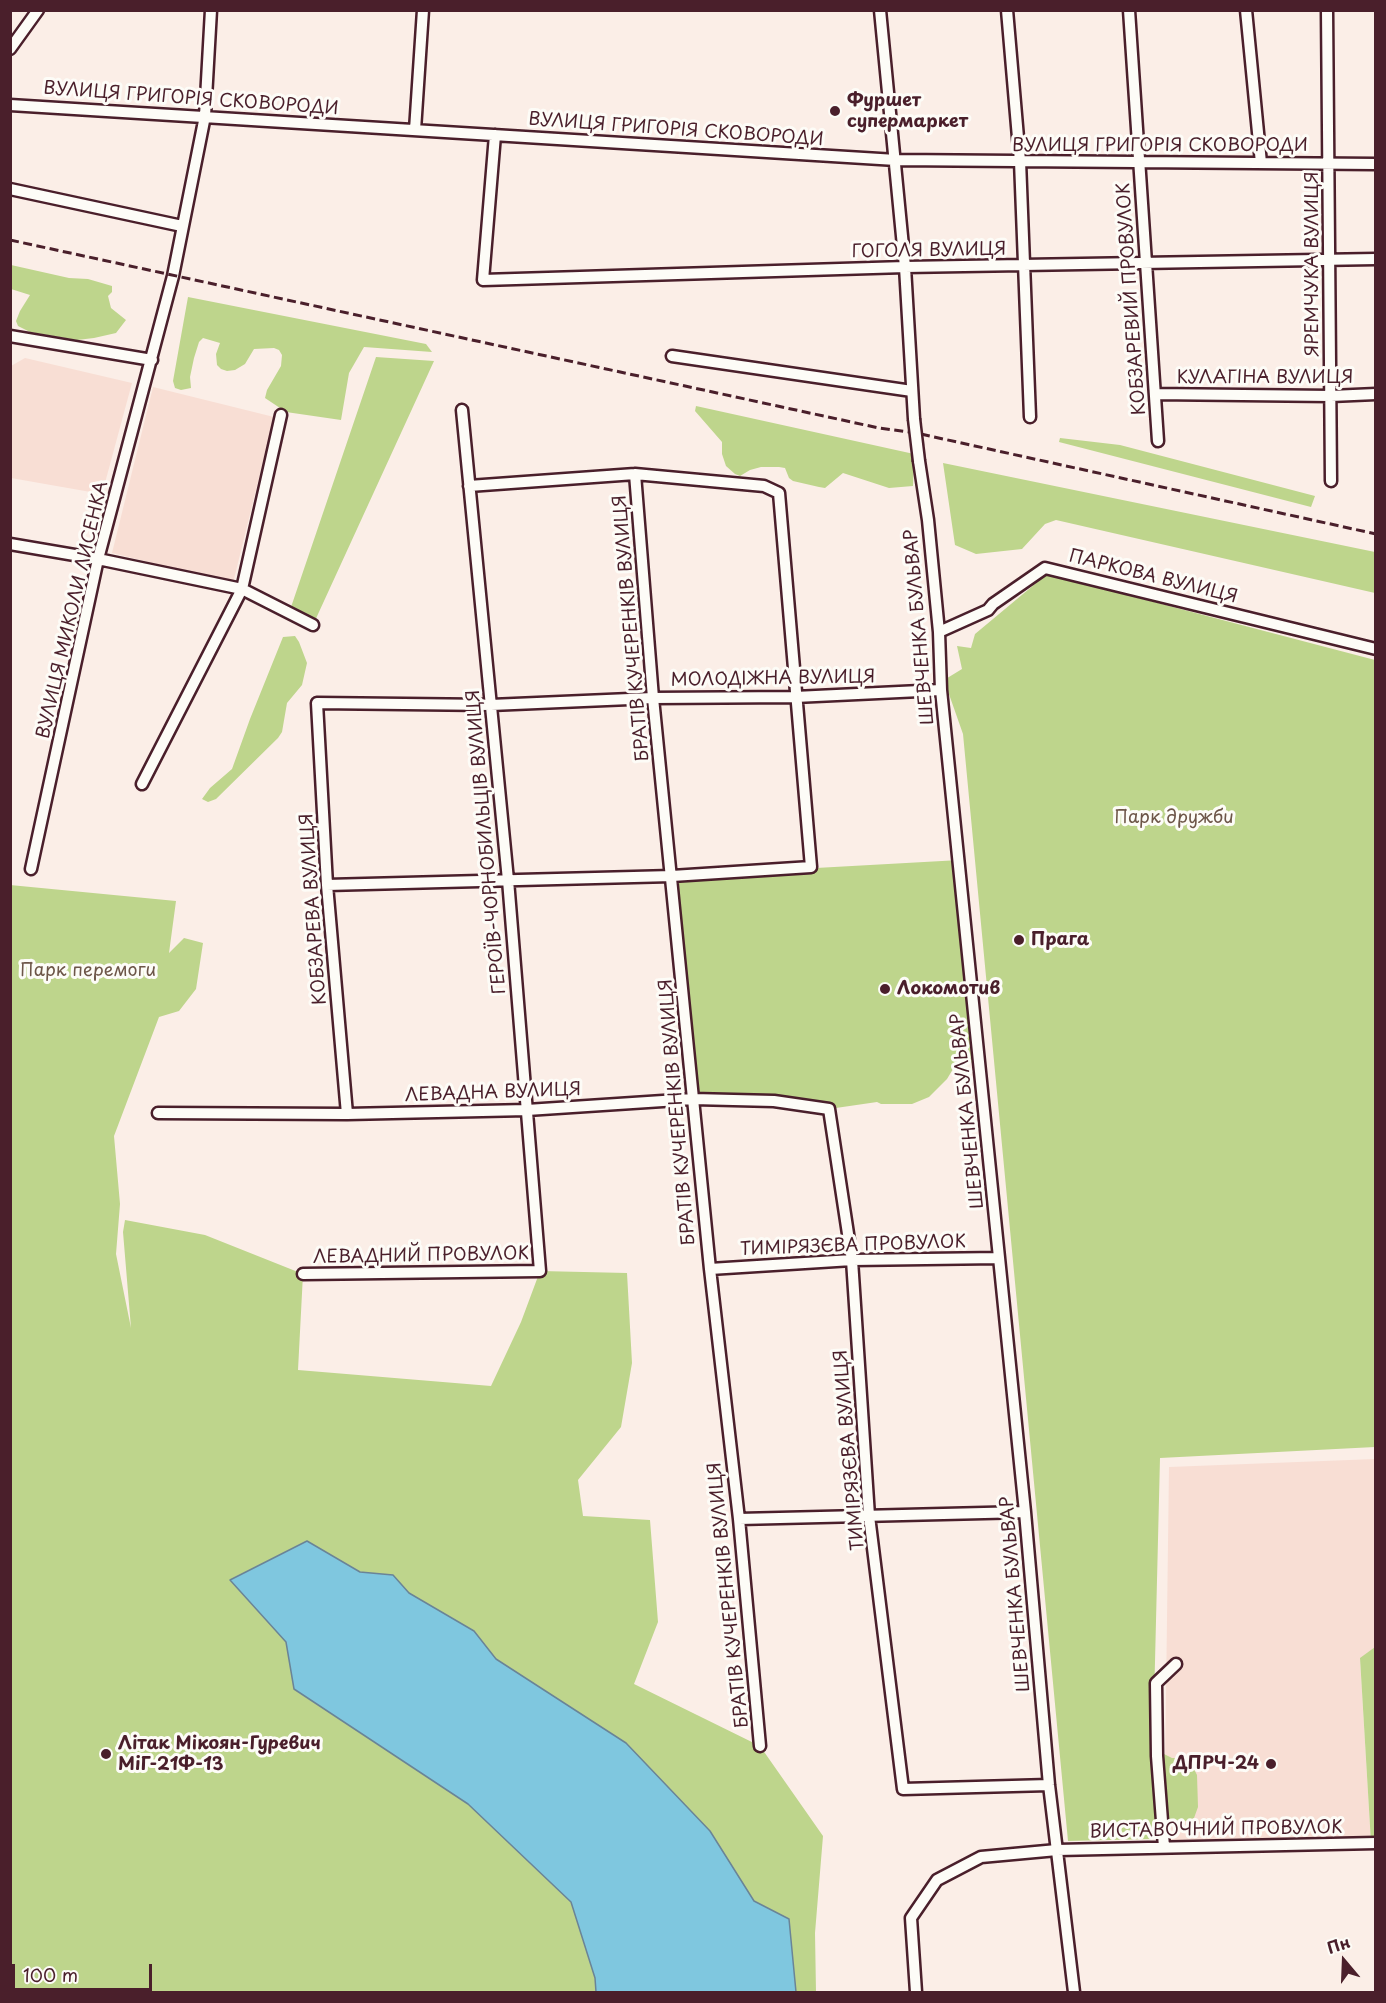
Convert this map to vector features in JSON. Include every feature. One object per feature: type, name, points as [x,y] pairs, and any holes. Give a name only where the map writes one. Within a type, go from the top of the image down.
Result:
[{"type":"street","points":[[10,49],[38,10]]},
{"type":"street","name":"ВУЛИЦЯ МИКОЛИ ЛИСЕНКА","points":[[31,869],[98,559],[173,276],[205,116],[211,10]]},
{"type":"street","points":[[415,130],[423,10]]},
{"type":"street","name":"ШЕВЧЕНКА БУЛЬВАР","points":[[880,10],[905,267],[914,419],[928,520],[939,632],[941,690],[963,885],[1025,1512],[1049,1785],[1074,1992]]},
{"type":"street","points":[[1007,10],[1020,161],[1030,417]]},
{"type":"street","name":"КОБЗАРЕВИЙ ПРОВУЛОК","points":[[1129,10],[1158,441]]},
{"type":"street","points":[[1246,10],[1261,163]]},
{"type":"street","name":"ЯРЕМЧУКА ВУЛИЦЯ","points":[[1327,10],[1331,482]]},
{"type":"street","name":"ВУЛИЦЯ ГРИГОРІЯ СКОВОРОДИ","points":[[10,105],[896,160],[1376,164]]},
{"type":"street","name":"ГОГОЛЯ ВУЛИЦЯ","points":[[495,135],[483,280],[905,267],[1376,259]]},
{"type":"street","points":[[10,189],[182,226]]},
{"type":"street","points":[[10,336],[152,360]]},
{"type":"street","points":[[672,356],[912,392]]},
{"type":"street","name":"КУЛАГІНА ВУЛИЦЯ","points":[[1155,394],[1331,396],[1376,394]]},
{"type":"street","name":"ГЕРОЇВ-ЧОРНОБИЛЬЦІВ ВУЛИЦЯ","points":[[462,410],[508,880],[540,1271]]},
{"type":"street","points":[[142,784],[242,589],[281,416]]},
{"type":"street","points":[[327,885],[672,876],[811,867],[779,493],[764,486],[635,474],[469,486]]},
{"type":"street","name":"БРАТІВ КУЧЕРЕНКІВ ВУЛИЦЯ","points":[[635,474],[653,698],[710,1269],[739,1519],[760,1746]]},
{"type":"street","points":[[10,544],[98,559],[242,589],[313,625]]},
{"type":"street","name":"ПАРКОВА ВУЛИЦЯ","points":[[939,632],[988,610],[993,604],[1045,568],[1376,649]]},
{"type":"street","name":"МОЛОДІЖНА ВУЛИЦЯ","points":[[317,703],[491,705],[653,698],[795,697],[941,690]]},
{"type":"street","name":"КОБЗАРЕВА ВУЛИЦЯ","points":[[317,703],[327,885],[347,1114]]},
{"type":"street","name":"ЛЕВАДНА ВУЛИЦЯ","points":[[158,1113],[347,1114],[527,1110],[693,1099],[774,1101],[830,1109]]},
{"type":"street","name":"ТИМІРЯЗЄВА ВУЛИЦЯ","points":[[830,1109],[852,1260],[870,1516],[903,1789],[1049,1785]]},
{"type":"street","name":"ТИМІРЯЗЄВА ПРОВУЛОК","points":[[710,1269],[852,1260],[999,1258]]},
{"type":"street","name":"ЛЕВАДНИЙ ПРОВУЛОК","points":[[303,1274],[540,1271]]},
{"type":"street","points":[[739,1519],[1025,1512]]},
{"type":"street","points":[[1164,1847],[1157,1756],[1156,1683],[1176,1664]]},
{"type":"street","name":"ВИСТАВОЧНИЙ ПРОВУЛОК","points":[[916,1992],[910,1918],[937,1880],[981,1857],[1057,1850],[1376,1843]]},
{"type":"shaded area","points":[[25,358],[132,383],[102,494],[11,478],[11,366]]},
{"type":"shaded area","points":[[153,387],[274,417],[233,583],[112,553]]},
{"type":"shaded area","points":[[1375,1459],[1375,1647],[1360,1659],[1371,1843],[1164,1847],[1169,1467]]},
{"type":"green space","points":[[11,265],[69,278],[88,279],[112,286],[112,292],[108,296],[111,308],[126,320],[116,333],[94,338],[77,340],[30,332],[18,326],[16,321],[30,295],[11,289]]},
{"type":"green space","points":[[188,297],[426,344],[432,352],[364,347],[349,373],[341,420],[286,412],[265,398],[281,366],[282,355],[274,348],[254,349],[245,364],[235,370],[227,371],[217,365],[216,354],[220,343],[203,338],[199,342],[194,358],[190,377],[191,388],[181,390],[175,388],[173,381]]},
{"type":"green space","points":[[376,357],[434,361],[313,625],[289,613]]},
{"type":"green space","points":[[696,406],[914,454],[913,486],[889,488],[843,473],[825,488],[793,481],[789,478],[785,468],[779,467],[761,467],[740,476],[726,466],[722,454],[722,442],[695,411]]},
{"type":"green space","points":[[1060,438],[1120,445],[1315,496],[1311,507],[1059,442]]},
{"type":"green space","points":[[943,463],[1375,552],[1375,593],[1056,520],[1045,524],[1022,549],[976,554],[955,545]]},
{"type":"green space","name":"Парк дружби","points":[[1047,574],[1375,660],[1375,1447],[1160,1458],[1153,1743],[1162,1753],[1172,1758],[1183,1758],[1192,1765],[1197,1775],[1198,1807],[1194,1818],[1183,1822],[1152,1824],[1151,1839],[1068,1841],[963,734],[944,680],[962,669],[957,646],[971,648],[975,634]]},
{"type":"green space","points":[[295,636],[307,663],[302,685],[287,703],[282,732],[216,799],[208,802],[202,799],[210,788],[232,769],[283,637]]},
{"type":"green space","points":[[960,860],[980,1062],[953,1063],[953,1069],[947,1079],[929,1097],[912,1104],[877,1102],[829,1109],[693,1099],[672,876]]},
{"type":"green space","name":"Парк перемоги","points":[[10,885],[176,901],[169,953],[184,938],[203,943],[196,989],[179,1011],[159,1017],[114,1136],[120,1204],[116,1254],[131,1328],[123,1232],[125,1220],[205,1235],[303,1274],[298,1370],[491,1386],[521,1322],[540,1271],[627,1273],[632,1363],[621,1427],[578,1480],[583,1516],[650,1520],[658,1622],[634,1684],[760,1746],[823,1836],[815,1933],[816,1992],[11,1992]]},
{"type":"green space","points":[[1375,1647],[1375,1843],[1371,1843],[1360,1658]]},
{"type":"water","points":[[307,1541],[360,1572],[393,1575],[409,1593],[474,1631],[496,1659],[626,1743],[710,1831],[754,1901],[789,1919],[796,1992],[596,1992],[595,1978],[571,1902],[468,1804],[294,1689],[286,1642],[230,1580]]},
{"type":"railway","points":[[10,240],[879,428],[916,433],[1376,534]]},
{"type":"place","name":"Фуршет супермаркет","points":[[835,111]]},
{"type":"place","name":"Прага","points":[[1019,940]]},
{"type":"place","name":"Локомотив","points":[[885,989]]},
{"type":"place","name":"Літак Мікоян-Гуревич МiГ-21Ф-13","points":[[106,1754]]},
{"type":"place","name":"ДПРЧ-24","points":[[1271,1764]]}]
